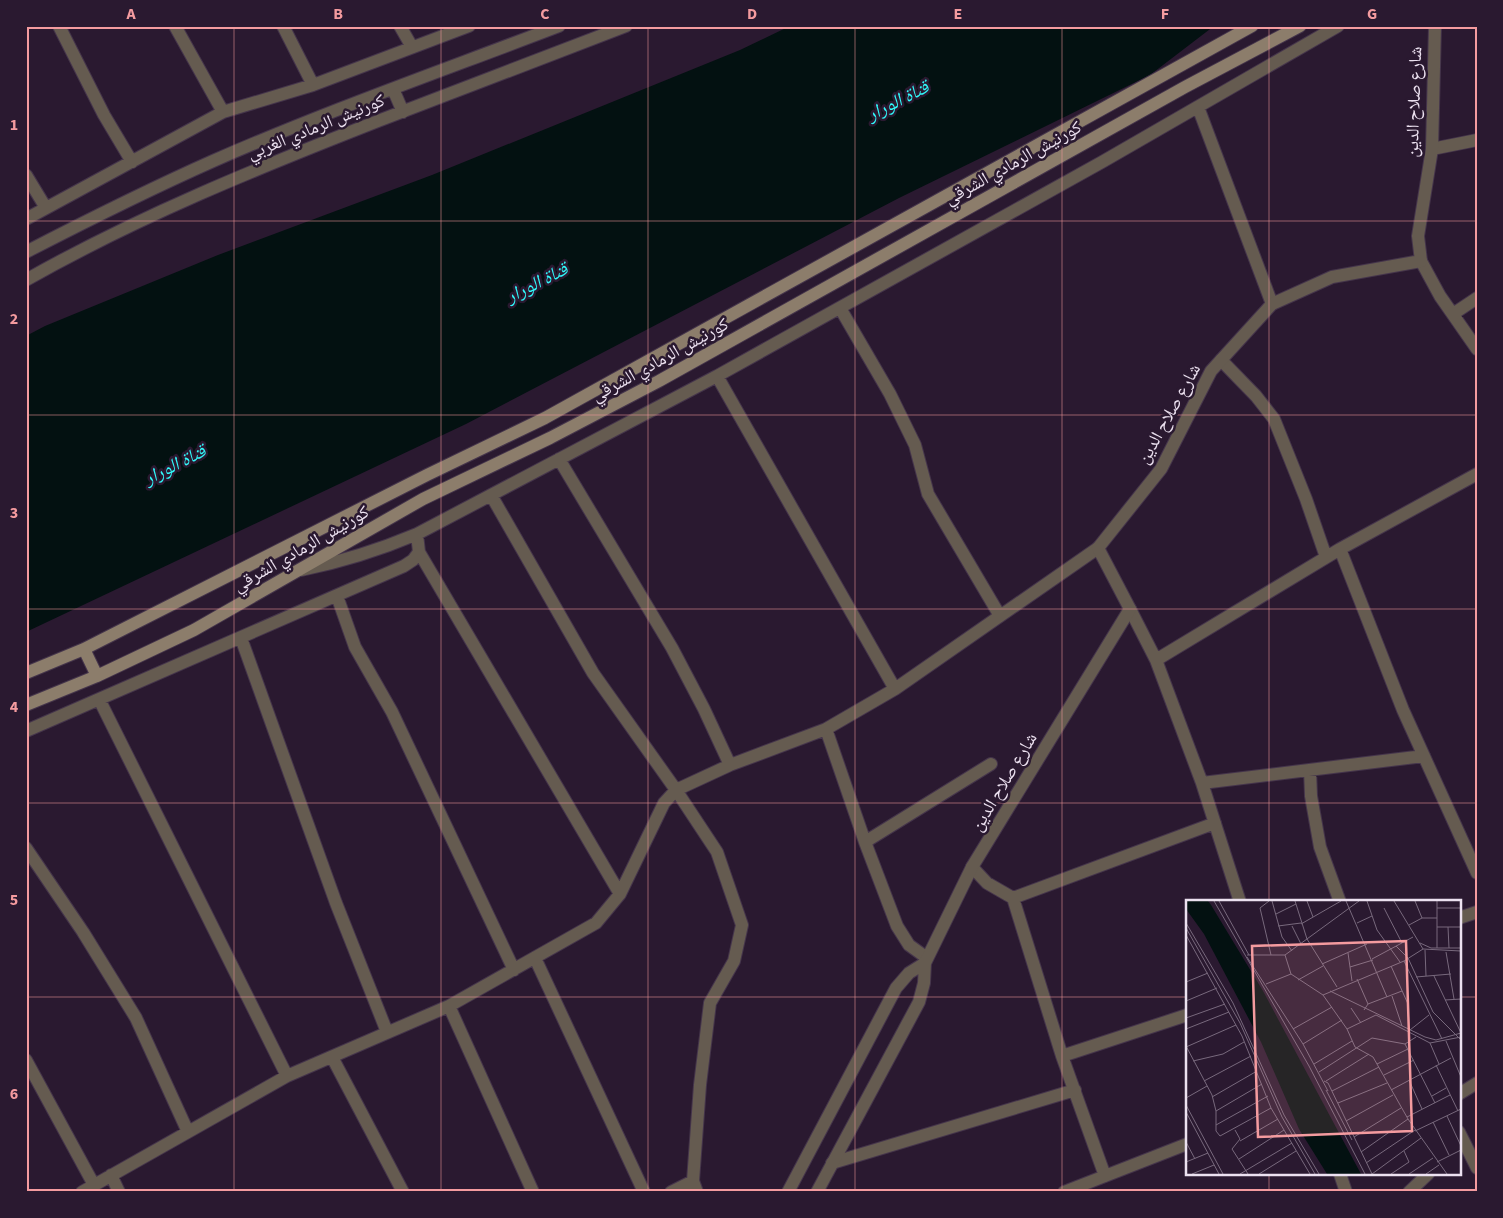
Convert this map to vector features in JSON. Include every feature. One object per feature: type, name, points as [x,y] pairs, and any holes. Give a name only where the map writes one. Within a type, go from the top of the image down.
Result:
[{"type":"main road","name":"كورنيش الرمادي الشرقي","points":[[26,674],[84,648],[427,474],[545,418],[725,320],[1252,26]]},
{"type":"main road","name":"كورنيش الرمادي الشرقي","points":[[26,705],[98,676],[194,630],[423,499],[550,438],[659,381],[1185,86],[1300,26]]},
{"type":"main road","points":[[84,648],[98,676]]},
{"type":"street","points":[[59,26],[104,115],[132,162]]},
{"type":"street","points":[[175,26],[223,112]]},
{"type":"street","points":[[283,26],[313,85]]},
{"type":"street","points":[[400,26],[412,47]]},
{"type":"street","points":[[26,219],[223,112],[313,85],[469,26]]},
{"type":"street","name":"كورنيش الرمادي الغربي","points":[[26,252],[147,191],[281,132],[559,26]]},
{"type":"street","name":"كورنيش الرمادي الغربي","points":[[26,280],[96,243],[225,182],[626,26]]},
{"type":"street","points":[[301,570],[351,559],[417,534],[717,376],[1198,107],[1338,26]]},
{"type":"street","name":"شارع صلاح الدين","points":[[676,790],[730,765],[826,729],[895,689],[1098,548],[1160,469],[1211,371],[1272,304],[1332,277],[1421,261],[1418,236],[1432,149],[1435,26]]},
{"type":"street","points":[[394,89],[403,112]]},
{"type":"street","points":[[1198,107],[1272,304]]},
{"type":"street","points":[[1432,149],[1477,140]]},
{"type":"street","points":[[26,175],[46,208]]},
{"type":"street","points":[[1421,261],[1440,296],[1477,349]]},
{"type":"street","points":[[1453,314],[1477,298]]},
{"type":"street","points":[[840,308],[890,394],[916,445],[928,494],[1000,616]]},
{"type":"street","points":[[1221,360],[1256,396],[1274,420],[1306,499],[1326,557]]},
{"type":"street","points":[[717,376],[895,689]]},
{"type":"street","points":[[559,459],[672,648],[704,709],[730,765]]},
{"type":"street","points":[[1156,660],[1326,557],[1477,474]]},
{"type":"street","points":[[491,495],[592,673],[676,790],[717,852],[742,925],[734,961],[710,1003],[700,1085],[695,1186],[671,1192]]},
{"type":"street","points":[[417,534],[419,552],[620,894]]},
{"type":"street","points":[[1098,548],[1156,660],[1202,782],[1239,900]]},
{"type":"street","points":[[1340,549],[1403,710],[1477,873]]},
{"type":"street","points":[[26,731],[404,566],[413,560],[419,552]]},
{"type":"street","points":[[337,596],[355,647],[392,712],[514,970]]},
{"type":"street","name":"شارع صلاح الدين","points":[[817,1192],[919,1002],[924,983],[926,961],[972,867],[1130,609]]},
{"type":"street","points":[[241,638],[336,903],[387,1032]]},
{"type":"street","points":[[99,699],[287,1076]]},
{"type":"street","points":[[826,729],[865,842],[898,926],[909,945],[926,961]]},
{"type":"street","points":[[1202,782],[1424,756]]},
{"type":"street","points":[[865,842],[991,764]]},
{"type":"street","points":[[1310,770],[1311,796],[1320,847],[1339,900]]},
{"type":"street","points":[[82,1192],[287,1076],[449,1006],[596,923],[620,894],[664,803],[676,790]]},
{"type":"street","points":[[1013,898],[1215,823]]},
{"type":"street","points":[[26,848],[136,1018],[188,1132]]},
{"type":"street","points":[[972,867],[987,884],[1013,898],[1062,1056],[1105,1176]]},
{"type":"street","points":[[1460,918],[1477,912]]},
{"type":"street","points":[[535,958],[644,1192]]},
{"type":"street","name":"شارع صلاح الدين","points":[[788,1192],[896,988],[909,974],[926,961]]},
{"type":"street","points":[[449,1006],[533,1192]]},
{"type":"street","points":[[1062,1056],[1186,1015]]},
{"type":"street","points":[[332,1056],[403,1192]]},
{"type":"street","points":[[26,1060],[94,1185]]},
{"type":"street","points":[[1460,1093],[1477,1083]]},
{"type":"street","points":[[832,1163],[1074,1090]]},
{"type":"street","points":[[1461,1138],[1477,1168]]},
{"type":"street","points":[[1064,1192],[1186,1144]]},
{"type":"street","points":[[111,1175],[119,1192]]},
{"type":"street","points":[[1341,1176],[1346,1192]]},
{"type":"street","points":[[1409,1192],[1426,1176]]},
{"type":"water","name":"قناة الورار","points":[[790,26],[1214,26],[1150,75],[899,198],[466,424],[26,632],[26,336],[45,326],[218,255],[432,175],[740,50]]}]
